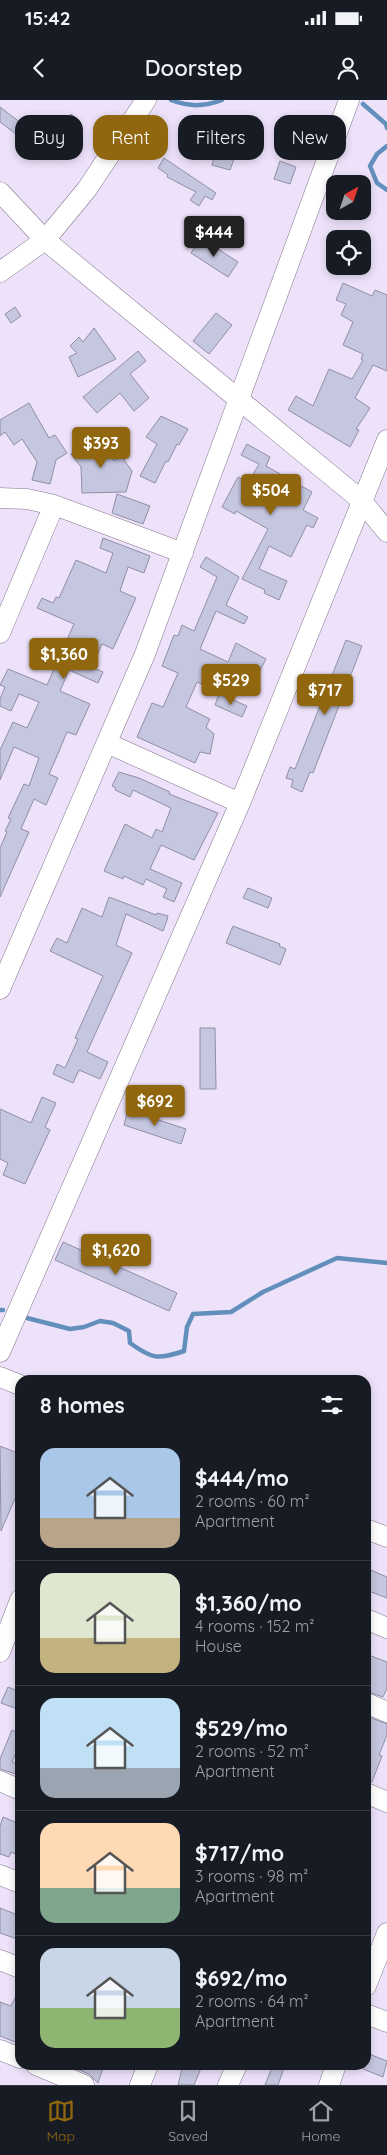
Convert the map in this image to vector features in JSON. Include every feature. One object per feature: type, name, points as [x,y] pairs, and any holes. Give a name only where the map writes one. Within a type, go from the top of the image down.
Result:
[{"type":"street","points":[[0,989],[145,654],[349,100]]},
{"type":"street","points":[[0,272],[45,240],[87,189],[144,102]]},
{"type":"street","points":[[0,192],[45,240],[362,500],[387,532]]},
{"type":"street","points":[[0,1352],[240,803],[387,440]]},
{"type":"street","points":[[0,498],[27,499],[54,505],[182,553]]},
{"type":"street","points":[[0,633],[54,505]]},
{"type":"street","points":[[107,743],[240,803]]},
{"type":"street","points":[[0,1377],[15,1383]]},
{"type":"street","points":[[371,1531],[387,1537]]},
{"type":"street","points":[[0,1652],[15,1613]]},
{"type":"street","points":[[371,1621],[387,1628]]},
{"type":"street","points":[[371,1704],[387,1712]]},
{"type":"street","points":[[0,1781],[15,1788]]},
{"type":"street","points":[[371,1796],[387,1802]]},
{"type":"street","points":[[0,1875],[15,1881]]},
{"type":"street","points":[[371,1968],[378,1942]]},
{"type":"street","points":[[0,1960],[15,1966]]},
{"type":"street","points":[[371,2016],[387,2022]]},
{"type":"street","points":[[0,2050],[15,2056]]},
{"type":"street","points":[[53,2070],[84,2085]]},
{"type":"street","points":[[140,2085],[146,2070]]},
{"type":"street","points":[[228,2085],[235,2070]]},
{"type":"street","points":[[329,2085],[334,2070]]},
{"type":"building","points":[[0,107],[15,118],[15,133],[0,122]]},
{"type":"building","points":[[163,160],[167,160],[216,193],[212,200],[205,196],[199,206],[190,200],[196,192],[167,177],[168,175],[158,168]]},
{"type":"building","points":[[213,160],[234,160],[230,170],[212,165]]},
{"type":"building","points":[[280,161],[296,167],[290,184],[274,179]]},
{"type":"building","points":[[201,238],[238,262],[228,277],[191,253]]},
{"type":"building","points":[[343,283],[372,296],[375,290],[387,295],[387,371],[373,365],[355,398],[370,408],[356,429],[359,430],[350,447],[288,410],[296,396],[313,406],[329,369],[352,379],[363,360],[361,359],[363,354],[343,345],[353,322],[341,315],[346,304],[336,300]]},
{"type":"building","points":[[15,307],[21,316],[11,323],[5,314]]},
{"type":"building","points":[[216,313],[232,325],[209,354],[193,341]]},
{"type":"building","points":[[94,328],[116,359],[78,377],[69,357],[77,353],[70,346],[79,337],[83,342]]},
{"type":"building","points":[[138,351],[146,361],[130,374],[149,398],[134,411],[120,393],[97,413],[83,397]]},
{"type":"building","points":[[29,403],[49,438],[55,435],[67,453],[56,460],[50,484],[32,480],[37,462],[22,439],[14,445],[5,432],[0,436],[0,420]]},
{"type":"building","points":[[161,416],[188,429],[179,445],[177,444],[168,462],[166,461],[155,483],[140,476],[157,444],[146,437]]},
{"type":"building","points":[[98,434],[114,461],[121,456],[132,471],[126,492],[82,493],[81,467],[71,454]]},
{"type":"building","points":[[247,444],[270,457],[266,466],[312,492],[303,510],[318,518],[313,528],[307,525],[291,557],[269,546],[259,569],[287,581],[279,600],[264,593],[265,590],[242,579],[268,529],[236,511],[235,514],[222,507],[238,477],[248,483],[259,464],[241,455]]},
{"type":"building","points":[[117,494],[150,506],[143,524],[112,513]]},
{"type":"building","points":[[103,538],[150,556],[144,573],[128,567],[120,591],[136,598],[113,649],[102,644],[92,667],[103,672],[98,683],[69,670],[60,691],[90,704],[76,735],[67,732],[49,774],[58,778],[46,805],[34,799],[21,829],[29,832],[0,897],[0,848],[11,819],[8,818],[24,784],[29,786],[39,758],[14,747],[0,780],[0,750],[13,722],[27,728],[39,702],[19,694],[11,711],[0,706],[0,699],[5,687],[0,685],[8,669],[47,685],[74,624],[37,608],[42,598],[53,603],[56,597],[59,598],[76,560],[106,573],[113,553],[100,548]]},
{"type":"building","points":[[206,557],[239,577],[226,605],[248,617],[244,624],[216,611],[200,649],[228,662],[236,643],[266,659],[254,682],[237,675],[228,696],[197,682],[186,707],[210,719],[206,727],[214,734],[210,754],[200,752],[195,763],[137,737],[152,703],[163,707],[178,673],[162,666],[174,635],[178,636],[182,625],[194,631],[217,577],[200,567]]},
{"type":"building","points":[[346,640],[362,646],[313,773],[310,772],[302,792],[291,787],[293,780],[286,778],[290,767],[295,769]]},
{"type":"building","points":[[219,694],[247,706],[242,717],[215,705]]},
{"type":"building","points":[[119,772],[139,778],[170,792],[169,794],[218,813],[194,860],[161,845],[150,869],[182,883],[174,902],[163,897],[167,889],[146,879],[143,885],[124,876],[123,879],[104,871],[125,824],[152,838],[156,829],[162,832],[171,808],[133,790],[130,797],[115,790],[116,788],[112,786]]},
{"type":"building","points":[[248,888],[272,898],[268,908],[243,898]]},
{"type":"building","points":[[109,897],[156,915],[157,913],[168,916],[163,931],[126,914],[116,945],[132,953],[87,1052],[108,1062],[100,1079],[79,1070],[73,1083],[53,1074],[57,1064],[65,1068],[78,1039],[75,1038],[103,976],[50,951],[57,938],[67,943],[82,908],[102,917]]},
{"type":"building","points":[[233,926],[280,944],[279,946],[286,949],[280,965],[226,943]]},
{"type":"building","points":[[200,1028],[215,1028],[216,1089],[200,1089]]},
{"type":"building","points":[[42,1097],[56,1103],[45,1127],[50,1130],[25,1184],[3,1175],[8,1163],[0,1159],[0,1109],[31,1123]]},
{"type":"building","points":[[128,1110],[186,1129],[181,1144],[124,1125]]},
{"type":"building","points":[[63,1242],[177,1293],[169,1311],[55,1260]]},
{"type":"building","points":[[0,1446],[15,1452],[15,1499],[1,1531]]},
{"type":"building","points":[[371,1570],[387,1577],[387,1598],[371,1592]]},
{"type":"building","points":[[371,1656],[387,1662],[387,1688],[383,1697],[371,1693]]},
{"type":"building","points":[[8,1687],[15,1690],[15,1708],[1,1703]]},
{"type":"building","points":[[371,1718],[387,1724],[387,1735],[379,1755],[382,1756],[372,1782]]},
{"type":"building","points":[[12,1730],[15,1732],[15,1755],[12,1762],[15,1763],[15,1774],[0,1769],[0,1759]]},
{"type":"building","points":[[3,1817],[15,1822],[15,1854],[11,1852],[9,1857],[0,1854],[0,1826]]},
{"type":"building","points":[[0,1908],[15,1914],[15,1938],[0,1933]]},
{"type":"building","points":[[15,1998],[15,2042],[0,2036],[0,2002],[11,2006]]},
{"type":"building","points":[[371,2055],[387,2061],[383,2077],[366,2070],[371,2070]]},
{"type":"building","points":[[79,2070],[102,2070],[98,2083],[89,2074]]},
{"type":"building","points":[[182,2070],[200,2070],[194,2085],[178,2085]]},
{"type":"building","points":[[271,2070],[283,2070],[278,2085],[265,2085]]},
{"type":"waterway","points":[[171,100],[196,105],[222,100]]},
{"type":"waterway","points":[[363,104],[386,124],[387,128]]},
{"type":"waterway","points":[[387,146],[377,154],[370,166],[377,183],[387,190]]},
{"type":"waterway","points":[[23,1317],[70,1329],[84,1327],[100,1321],[113,1323],[129,1331],[130,1343],[144,1352],[161,1357],[168,1356],[184,1351],[187,1327],[193,1314],[231,1312],[263,1292],[337,1258],[387,1263]]}]
